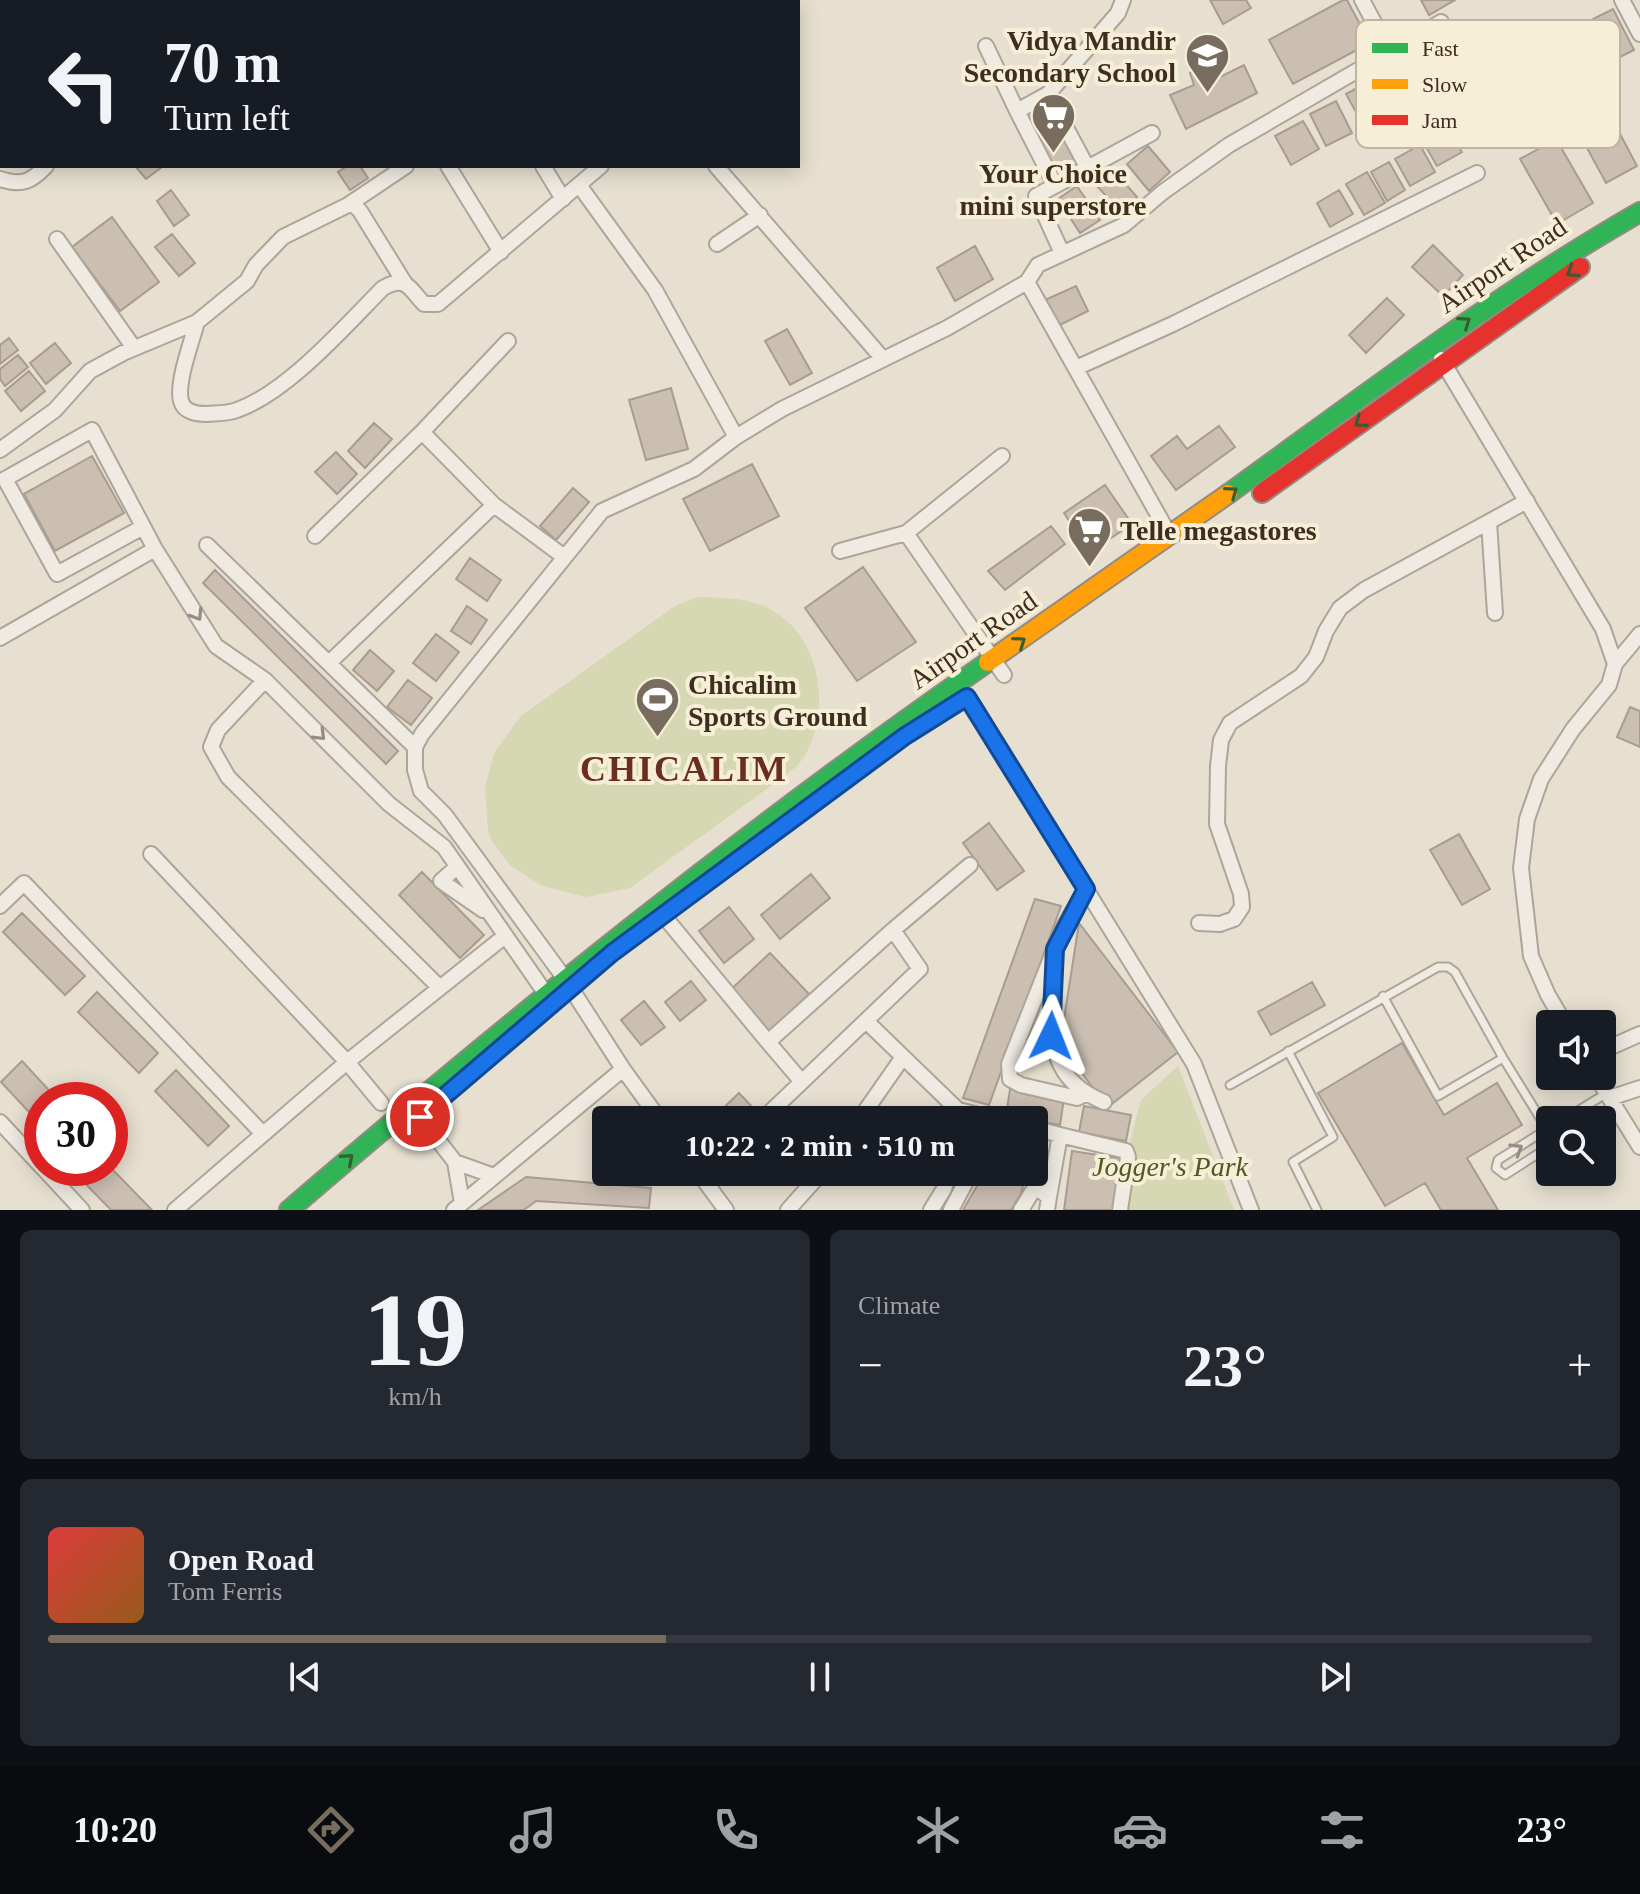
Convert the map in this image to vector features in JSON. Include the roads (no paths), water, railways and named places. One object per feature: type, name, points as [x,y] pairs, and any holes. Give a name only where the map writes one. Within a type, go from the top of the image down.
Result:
[{"type":"highway","name":"Airport Road","points":[[315,1210],[568,983],[835,770],[998,667],[1170,536],[1529,277],[1640,212]]},
{"type":"highway","name":"Airport Road","points":[[1251,501],[1582,265],[1640,233]]},
{"type":"highway","name":"Airport Road","points":[[289,1210],[546,994],[612,953],[905,736],[967,697],[998,667],[1025,660]]},
{"type":"street","points":[[1017,111],[1048,94],[1118,13],[1123,0]]},
{"type":"street","points":[[1362,0],[1373,20]]},
{"type":"street","points":[[1622,0],[1640,34]]},
{"type":"street","points":[[986,46],[1055,185]]},
{"type":"street","points":[[650,1106],[568,983],[445,815],[421,791],[415,770],[415,747],[422,734],[602,511],[694,469],[736,437],[782,409],[947,328],[1027,282],[1038,265],[1124,225],[1163,192],[1229,145],[1356,72]]},
{"type":"street","points":[[1048,94],[1087,167]]},
{"type":"street","points":[[1062,253],[1036,196],[1152,133]]},
{"type":"street","points":[[0,179],[17,184],[32,180],[44,168]]},
{"type":"street","points":[[0,450],[55,410],[90,371],[134,348],[197,322],[247,281],[256,265],[283,237],[348,205],[403,168]]},
{"type":"street","points":[[449,168],[501,252]]},
{"type":"street","points":[[544,168],[563,199]]},
{"type":"street","points":[[348,205],[354,205],[360,211],[404,282],[424,304],[438,304],[599,168]]},
{"type":"street","points":[[718,168],[883,359]]},
{"type":"street","points":[[1076,368],[1173,324],[1477,173]]},
{"type":"street","points":[[579,185],[655,290],[736,437]]},
{"type":"street","points":[[717,244],[760,215]]},
{"type":"street","points":[[57,239],[134,348]]},
{"type":"street","points":[[197,322],[181,384],[181,401],[196,414],[233,412],[251,404],[304,367],[383,288],[395,281],[404,282]]},
{"type":"street","points":[[1027,282],[1170,536]]},
{"type":"street","points":[[315,536],[422,432],[508,341]]},
{"type":"street","points":[[1433,345],[1603,629],[1615,664]]},
{"type":"street","points":[[143,527],[57,574],[5,479],[92,430],[155,549],[216,646],[265,680],[389,804],[444,847],[546,994]]},
{"type":"street","points":[[422,432],[494,505],[563,556]]},
{"type":"street","points":[[840,551],[906,533],[1002,456]]},
{"type":"street","points":[[1199,923],[1220,924],[1234,919],[1242,907],[1241,894],[1217,824],[1219,753],[1221,740],[1230,723],[1301,676],[1316,657],[1326,631],[1340,608],[1364,590],[1527,501]]},
{"type":"street","points":[[329,663],[494,505]]},
{"type":"street","points":[[1489,522],[1495,613]]},
{"type":"street","points":[[906,533],[998,667]]},
{"type":"street","points":[[207,545],[415,747]]},
{"type":"street","points":[[0,638],[155,549]]},
{"type":"street","points":[[1557,1010],[1531,956],[1521,868],[1527,819],[1541,779],[1573,729],[1609,685],[1615,664],[1640,634]]},
{"type":"street","points":[[265,680],[218,730],[211,747],[228,777],[440,988]]},
{"type":"street","points":[[967,697],[1194,1064],[1251,1210]]},
{"type":"street","points":[[151,854],[347,1062],[381,1103]]},
{"type":"street","points":[[768,1042],[970,865]]},
{"type":"street","points":[[457,867],[441,881],[490,914]]},
{"type":"street","points":[[0,906],[24,883],[263,1134]]},
{"type":"street","points":[[1085,1094],[1077,1098],[1021,1085],[1010,1079],[1009,1064],[1055,949],[1086,889]]},
{"type":"street","points":[[663,915],[802,1082]]},
{"type":"street","points":[[777,1106],[920,969],[893,930]]},
{"type":"street","points":[[175,1210],[347,1062],[505,936]]},
{"type":"street","points":[[1055,949],[1051,1036],[1055,1055],[1061,1068],[1085,1094],[1104,1102]]},
{"type":"street","points":[[866,1021],[948,1106]]},
{"type":"street","points":[[1616,1045],[1640,1034]]},
{"type":"street","points":[[869,1106],[903,1057]]},
{"type":"street","points":[[458,1206],[623,1069]]},
{"type":"street","points":[[1611,1099],[1640,1088]]},
{"type":"street","points":[[1605,1090],[1640,1147]]},
{"type":"street","points":[[420,1117],[455,1162],[494,1176]]},
{"type":"street","points":[[0,1122],[24,1147]]},
{"type":"street","points":[[1048,1132],[1126,1151],[1128,1157],[1120,1210]]},
{"type":"street","points":[[1048,1204],[1060,1135]]},
{"type":"street","points":[[455,1162],[458,1206]]},
{"type":"street","points":[[60,1186],[82,1210]]},
{"type":"street","points":[[711,1186],[726,1210]]},
{"type":"street","points":[[788,1210],[809,1186]]},
{"type":"street","points":[[931,1210],[945,1186]]},
{"type":"street","points":[[951,1210],[964,1186]]},
{"type":"street","points":[[1021,1210],[1032,1192],[1038,1189],[1048,1204]]},
{"type":"lane","points":[[1230,1085],[1383,996],[1438,967],[1448,967],[1455,972],[1536,1110]]},
{"type":"lane","points":[[1383,996],[1438,1096],[1503,1058]]},
{"type":"lane","points":[[1288,1051],[1333,1137],[1293,1162],[1317,1210]]},
{"type":"lane","points":[[1595,1106],[1611,1099]]},
{"type":"lane","points":[[1605,1106],[1611,1099]]},
{"type":"lane","points":[[1536,1138],[1498,1160],[1496,1168],[1505,1175],[1536,1155]]},
{"type":"place","name":"Vidya Mandir Secondary School","points":[[1207,95]]},
{"type":"place","name":"Your Choice mini superstore","points":[[1053,155]]},
{"type":"place","name":"Telle megastores","points":[[1089,569]]},
{"type":"place","name":"Chicalim Sports Ground","points":[[657,739]]},
{"type":"district","name":"CHICALIM","points":[[684,769]]},
{"type":"park label","name":"Jogger's Park","points":[[1170,1166]]}]
